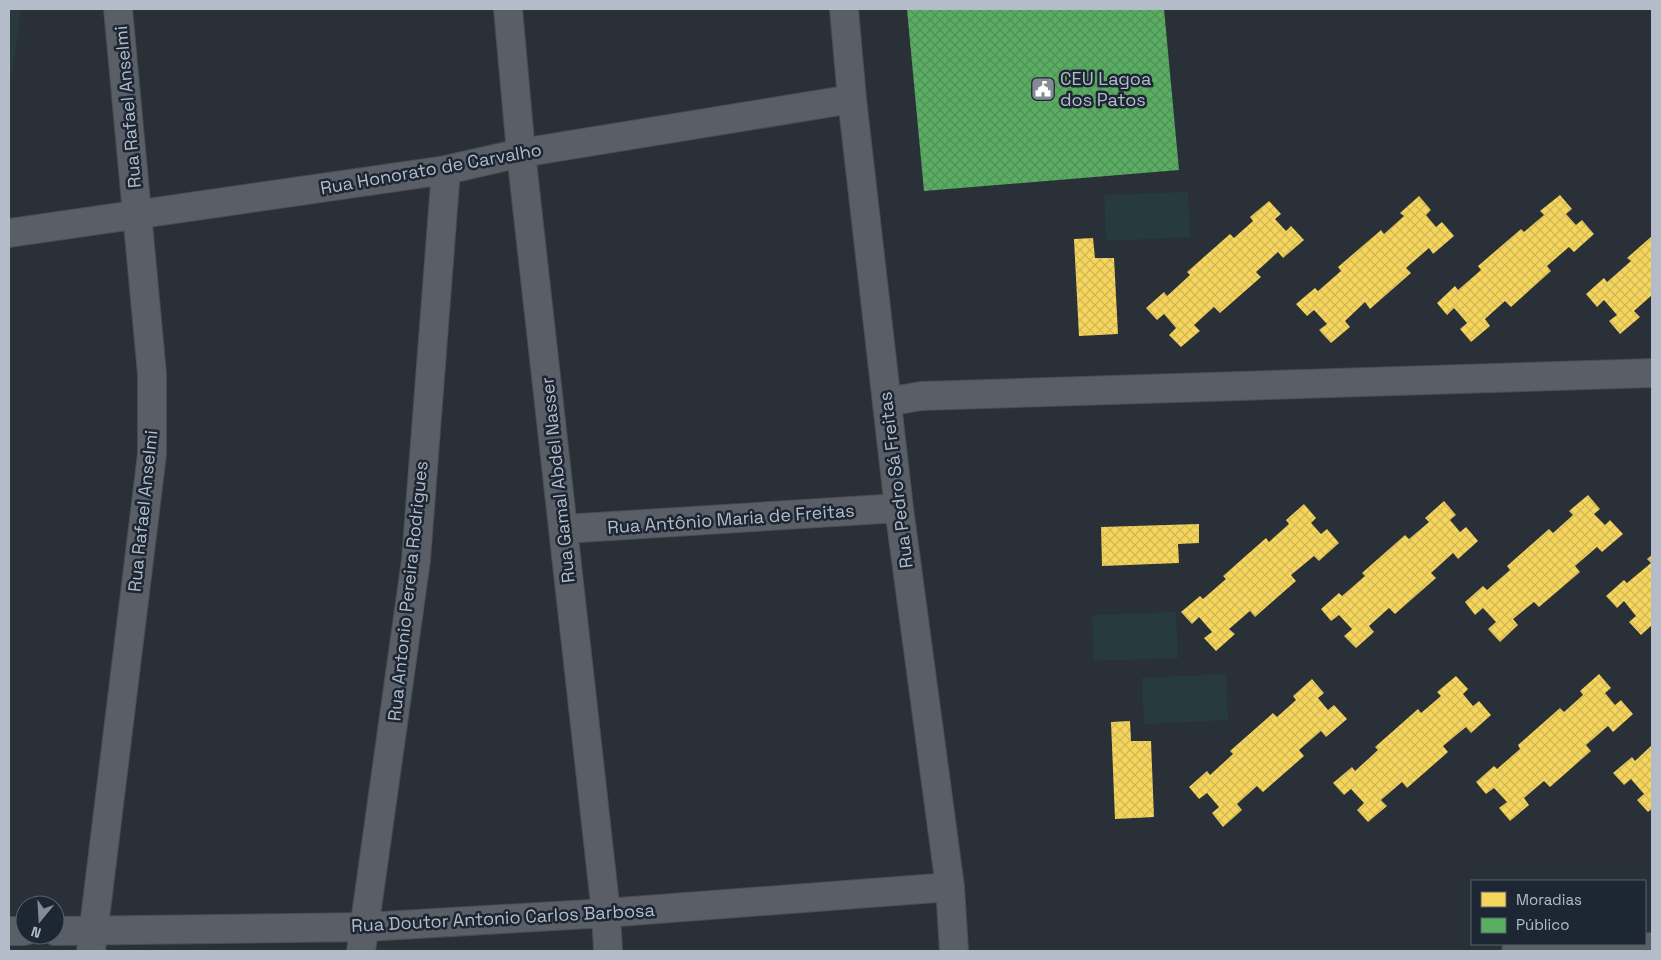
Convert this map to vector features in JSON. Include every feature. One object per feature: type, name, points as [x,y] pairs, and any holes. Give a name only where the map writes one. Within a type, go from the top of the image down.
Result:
[{"type":"street","name":"Rua Rafael Anselmi","points":[[93,941],[152,454],[152,374],[118,9]]},
{"type":"street","name":"Rua Gamal Abdel Nasser","points":[[508,9],[521,153],[606,913],[608,951]]},
{"type":"street","name":"Rua Pedro Sá Freitas","points":[[844,9],[852,99],[899,508],[950,887],[954,951]]},
{"type":"street","name":"Rua Honorato de Carvalho","points":[[9,233],[446,170],[521,153],[852,99]]},
{"type":"street","name":"Rua Antonio Pereira Rodrigues","points":[[363,939],[416,560],[446,170]]},
{"type":"street","points":[[887,402],[931,395],[1652,373]]},
{"type":"street","name":"Rua Antônio Maria de Freitas","points":[[564,529],[899,508]]},
{"type":"street","name":"Rua Doutor Antonio Carlos Barbosa","points":[[65,934],[93,941],[363,939],[606,913],[950,887]]},
{"type":"street","points":[[1516,951],[1652,947]]},
{"type":"green space","points":[[9,9],[21,9],[9,92]]},
{"type":"green space","points":[[1188,192],[1190,237],[1106,241],[1104,195]]},
{"type":"green space","points":[[1176,612],[1178,658],[1094,661],[1092,615]]},
{"type":"green space","points":[[1226,674],[1228,720],[1144,724],[1142,678]]},
{"type":"building: Moradias","points":[[1560,195],[1572,209],[1566,214],[1576,225],[1582,220],[1594,234],[1574,252],[1569,247],[1547,266],[1551,271],[1511,307],[1505,301],[1485,319],[1490,326],[1471,342],[1460,329],[1467,323],[1454,308],[1447,315],[1437,303],[1455,286],[1458,290],[1481,270],[1478,266],[1521,229],[1524,232],[1544,215],[1540,211]]},
{"type":"building: Moradias","points":[[1419,196],[1431,210],[1426,215],[1436,227],[1442,222],[1454,236],[1433,254],[1429,248],[1406,268],[1411,273],[1370,309],[1365,302],[1345,321],[1350,327],[1331,343],[1319,330],[1327,324],[1314,310],[1307,316],[1296,304],[1315,288],[1318,291],[1341,271],[1338,267],[1381,230],[1384,234],[1404,216],[1400,213]]},
{"type":"building: Moradias","points":[[1269,201],[1281,214],[1275,219],[1286,231],[1291,226],[1304,240],[1283,258],[1278,252],[1256,272],[1261,277],[1220,313],[1214,307],[1194,325],[1200,331],[1181,347],[1169,335],[1176,328],[1164,314],[1157,320],[1146,308],[1164,292],[1167,296],[1190,275],[1187,272],[1230,234],[1234,238],[1253,221],[1250,217]]},
{"type":"building: Moradias","points":[[1652,236],[1652,295],[1634,311],[1640,317],[1620,334],[1609,321],[1617,315],[1604,300],[1597,307],[1586,294],[1604,278],[1607,282],[1631,261],[1627,258]]},
{"type":"building: Moradias","points":[[1093,238],[1095,258],[1114,258],[1118,334],[1079,336],[1074,239]]},
{"type":"building: Moradias","points":[[1588,495],[1600,509],[1594,514],[1605,525],[1610,520],[1623,534],[1602,552],[1597,547],[1575,566],[1580,572],[1539,607],[1534,602],[1513,619],[1518,625],[1500,642],[1488,629],[1496,622],[1483,608],[1475,615],[1465,602],[1483,586],[1487,590],[1510,570],[1507,566],[1549,529],[1553,533],[1573,515],[1569,511]]},
{"type":"building: Moradias","points":[[1444,501],[1456,515],[1450,520],[1460,532],[1466,527],[1478,541],[1458,559],[1453,553],[1431,573],[1436,578],[1395,614],[1389,608],[1369,626],[1374,632],[1356,648],[1344,636],[1352,629],[1339,615],[1331,621],[1321,609],[1339,593],[1342,596],[1365,576],[1362,573],[1405,535],[1409,539],[1429,522],[1425,518]]},
{"type":"building: Moradias","points":[[1304,504],[1316,518],[1311,523],[1321,534],[1327,529],[1339,543],[1319,561],[1314,556],[1291,575],[1296,581],[1255,617],[1250,611],[1229,629],[1235,634],[1216,651],[1204,638],[1212,632],[1199,617],[1192,624],[1181,612],[1200,596],[1203,599],[1226,579],[1223,576],[1266,538],[1269,542],[1289,524],[1286,520]]},
{"type":"building: Moradias","points":[[1199,524],[1199,543],[1178,544],[1179,563],[1102,566],[1101,527]]},
{"type":"building: Moradias","points":[[1652,555],[1652,625],[1641,635],[1629,622],[1636,616],[1624,601],[1617,608],[1606,596],[1624,580],[1627,583],[1651,563],[1647,559]]},
{"type":"building: Moradias","points":[[1599,674],[1611,688],[1605,693],[1615,705],[1621,700],[1633,714],[1613,732],[1608,726],[1586,745],[1591,751],[1550,787],[1544,781],[1524,798],[1529,805],[1510,821],[1499,808],[1507,802],[1494,788],[1486,794],[1476,782],[1494,766],[1497,769],[1520,749],[1518,745],[1560,708],[1564,712],[1583,695],[1580,691]]},
{"type":"building: Moradias","points":[[1456,676],[1468,689],[1463,694],[1473,706],[1479,701],[1491,715],[1471,733],[1466,727],[1443,746],[1448,752],[1407,788],[1402,782],[1381,800],[1387,806],[1368,822],[1357,810],[1364,803],[1351,789],[1344,795],[1333,783],[1352,767],[1355,771],[1378,750],[1375,747],[1418,709],[1421,713],[1441,696],[1437,692]]},
{"type":"building: Moradias","points":[[1312,679],[1324,693],[1318,698],[1328,710],[1334,705],[1347,719],[1326,737],[1321,731],[1299,750],[1304,756],[1263,792],[1257,786],[1237,804],[1242,810],[1223,827],[1212,813],[1219,807],[1207,793],[1199,799],[1189,787],[1207,771],[1210,775],[1233,754],[1230,751],[1273,713],[1277,717],[1296,700],[1293,696]]},
{"type":"building: Moradias","points":[[1130,721],[1131,741],[1151,741],[1154,817],[1115,819],[1111,722]]},
{"type":"building: Moradias","points":[[1652,745],[1652,809],[1648,812],[1637,800],[1644,794],[1631,779],[1624,785],[1613,773],[1632,757],[1635,761]]},
{"type":"building: Público","name":"CEU Lagoa dos Patos","points":[[907,9],[1164,9],[1179,170],[924,191]]},
{"type":"place","name":"CEU Lagoa dos Patos","points":[[1043,89]]}]
